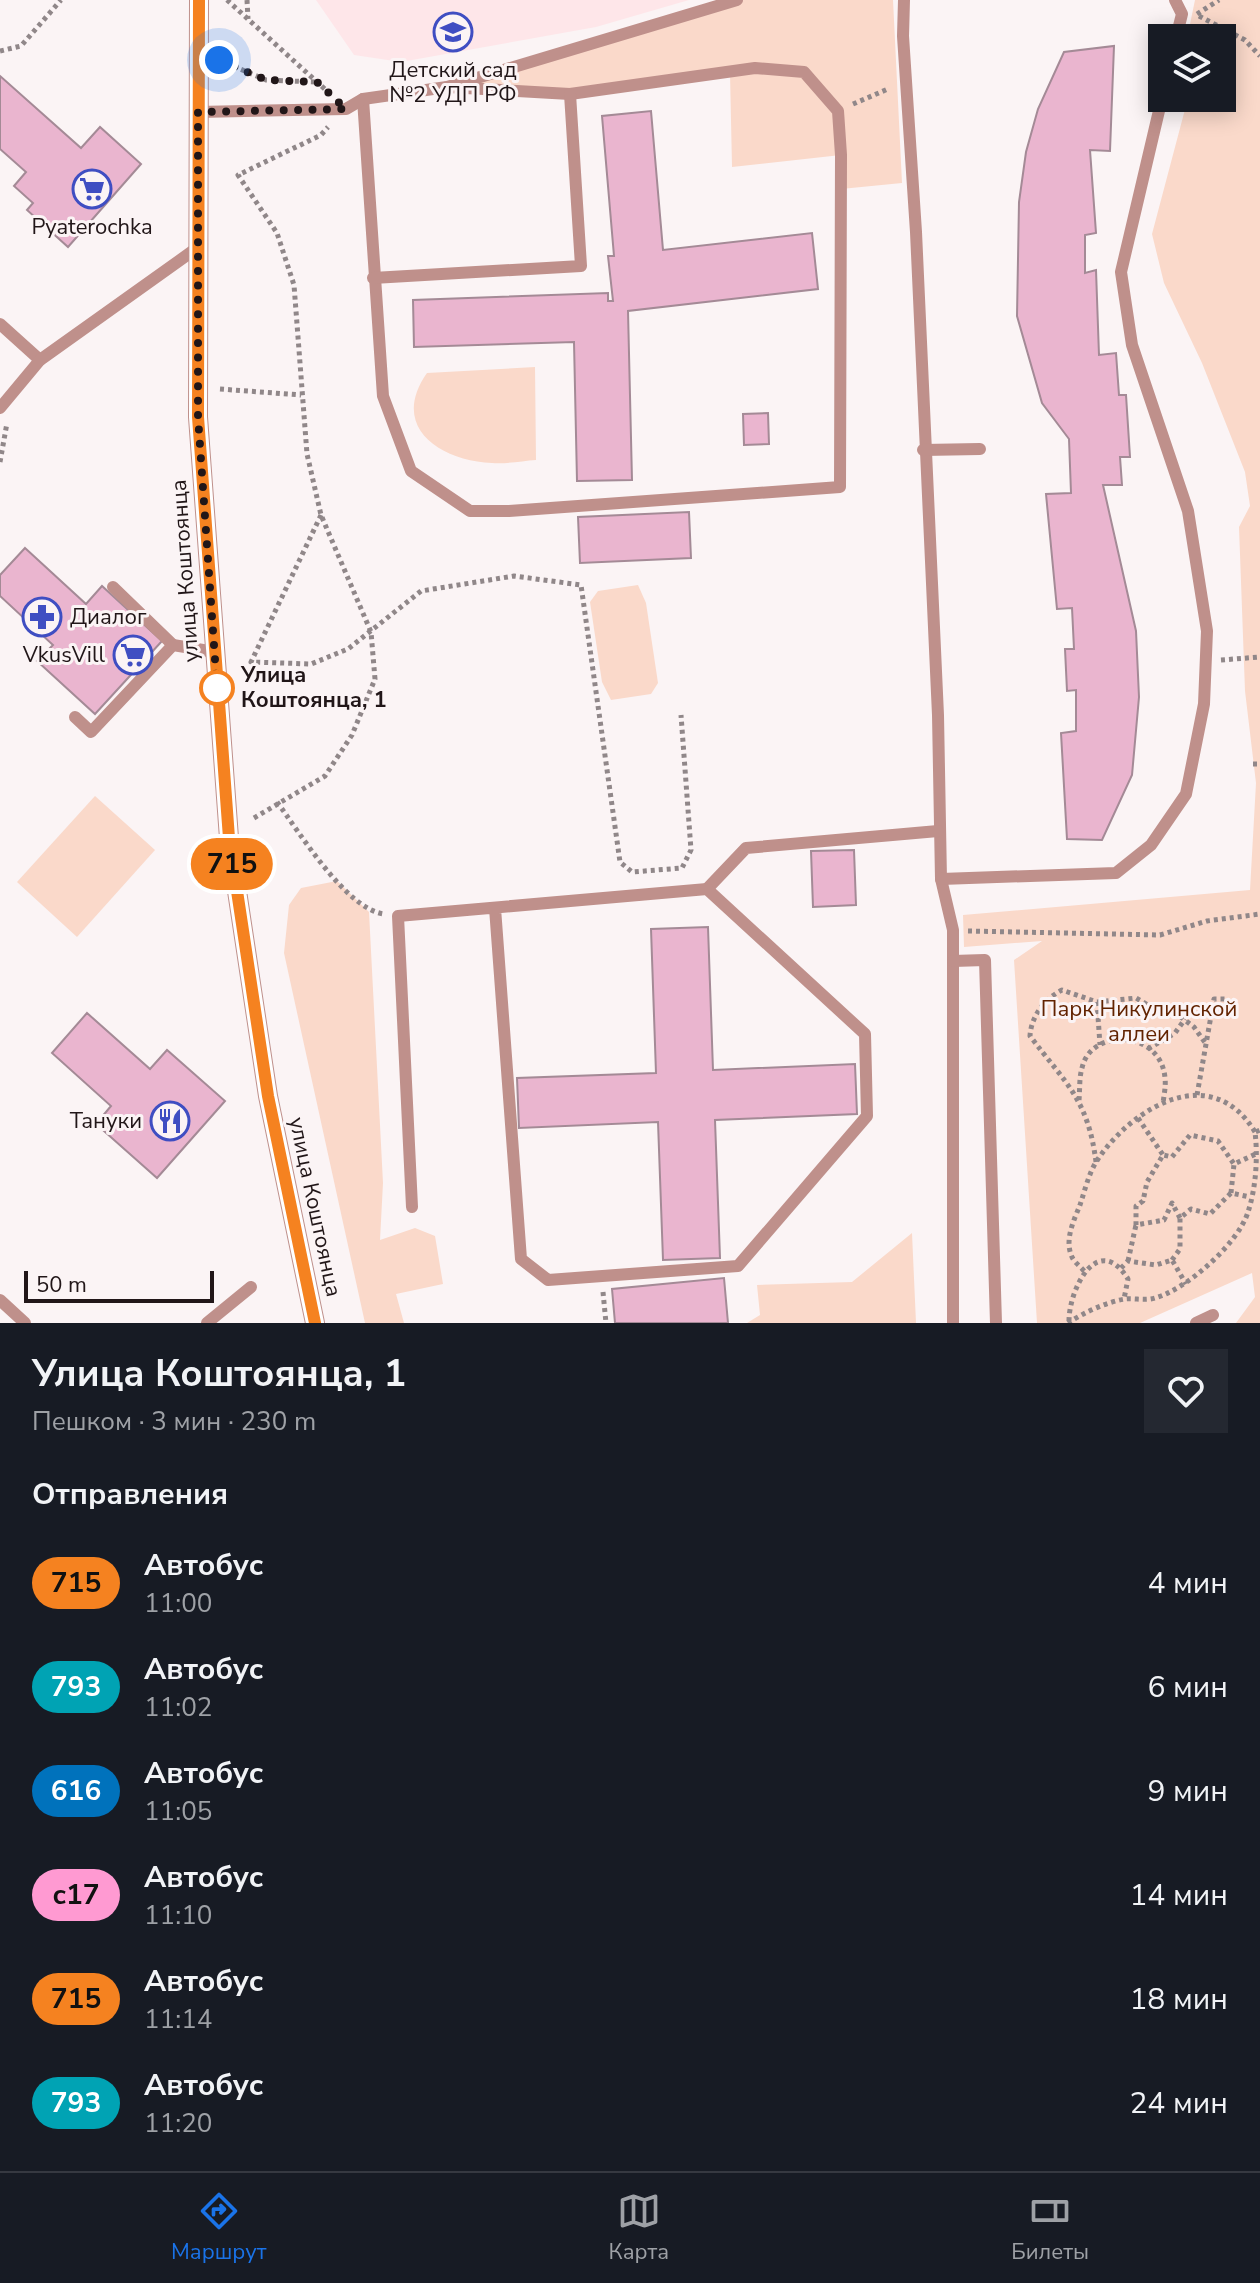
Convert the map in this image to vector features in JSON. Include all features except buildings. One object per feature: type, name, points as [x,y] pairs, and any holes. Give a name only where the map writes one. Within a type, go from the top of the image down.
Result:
[{"type":"street","name":"улица Коштоянца","points":[[199,0],[198,417],[229,838],[268,1096],[315,1323]]},
{"type":"lane","points":[[198,112],[346,109],[363,99],[447,87],[737,0]]},
{"type":"lane","points":[[904,0],[938,715],[938,831],[941,879],[953,930],[953,1323]]},
{"type":"lane","points":[[1175,0],[1182,14],[1180,24]]},
{"type":"lane","points":[[363,99],[383,396],[411,471],[470,511],[509,511],[840,487],[841,189],[838,111],[804,72],[755,68],[570,94],[447,87]]},
{"type":"lane","points":[[373,278],[581,266],[570,94]]},
{"type":"lane","points":[[941,879],[1116,873],[1151,845],[1186,794],[1204,704],[1207,631],[1188,511],[1132,345],[1121,272],[1159,112]]},
{"type":"lane","points":[[0,408],[40,360],[197,248]]},
{"type":"lane","points":[[0,324],[40,360]]},
{"type":"lane","points":[[923,450],[980,449]]},
{"type":"lane","points":[[113,587],[173,645],[215,652]]},
{"type":"lane","points":[[75,717],[91,732],[173,645]]},
{"type":"lane","points":[[412,1207],[398,916],[707,889],[746,848],[938,831]]},
{"type":"lane","points":[[495,908],[521,1259],[548,1280],[738,1266],[867,1116],[865,1034],[707,889]]},
{"type":"lane","points":[[953,961],[985,960],[996,1323]]},
{"type":"lane","points":[[207,1323],[251,1287]]},
{"type":"lane","points":[[0,1300],[25,1323]]},
{"type":"lane","points":[[1196,1323],[1213,1315]]},
{"type":"path","points":[[0,51],[21,46],[61,0]]},
{"type":"path","points":[[227,0],[346,109],[321,135],[238,175],[277,233],[294,285],[307,454],[321,515],[371,632],[375,679],[352,735],[325,776],[254,818]]},
{"type":"path","points":[[247,0],[248,19]]},
{"type":"path","points":[[1198,15],[1219,0]]},
{"type":"path","points":[[1194,8],[1198,15],[1245,40],[1260,56]]},
{"type":"path","points":[[219,60],[266,80],[317,82]]},
{"type":"path","points":[[838,111],[906,82]]},
{"type":"path","points":[[220,389],[301,395]]},
{"type":"path","points":[[0,462],[11,394]]},
{"type":"path","points":[[321,515],[251,662],[311,664],[348,649],[421,591],[514,576],[581,585],[620,862],[632,872],[682,868],[691,850],[681,715]]},
{"type":"path","points":[[1206,661],[1260,657]]},
{"type":"path","points":[[277,802],[337,881],[369,912],[398,916]]},
{"type":"path","points":[[953,930],[1160,935],[1207,921],[1260,914]]},
{"type":"path","points":[[1096,1162],[1092,1128],[1079,1100],[1030,1036],[1031,1021],[1053,995],[1062,990],[1097,1002],[1136,998],[1185,1019],[1206,1044]]},
{"type":"path","points":[[1197,1095],[1214,999],[1225,999]]},
{"type":"path","points":[[1097,1002],[1100,1045]]},
{"type":"path","points":[[1148,1049],[1175,1033],[1185,1019]]},
{"type":"path","points":[[1079,1100],[1082,1065],[1100,1045],[1120,1038],[1138,1040],[1156,1055],[1166,1077],[1163,1103]]},
{"type":"path","points":[[1084,1271],[1072,1257],[1069,1234],[1096,1162],[1120,1132],[1163,1103],[1189,1094],[1213,1097],[1246,1117],[1258,1131],[1258,1153],[1248,1212],[1239,1229],[1186,1284],[1152,1300],[1124,1299],[1068,1322],[1069,1309],[1084,1271],[1097,1261],[1110,1260],[1121,1268],[1128,1279],[1124,1299]]},
{"type":"path","points":[[1138,1118],[1163,1155],[1172,1157],[1190,1135],[1218,1141],[1234,1164],[1231,1193],[1210,1214],[1191,1209],[1180,1218]]},
{"type":"path","points":[[1234,1164],[1258,1153]]},
{"type":"path","points":[[1121,1268],[1128,1261],[1136,1225],[1136,1206],[1143,1201],[1147,1182],[1163,1155]]},
{"type":"path","points":[[1231,1193],[1250,1197]]},
{"type":"path","points":[[1128,1261],[1156,1265],[1172,1260],[1180,1249],[1180,1218],[1172,1203],[1164,1220],[1136,1225]]},
{"type":"path","points":[[1172,1260],[1186,1284]]},
{"type":"path","points":[[601,1275],[606,1323]]},
{"type":"shaded area","name":"Детский сад №2 УДП РФ","points":[[316,0],[689,0],[596,27],[401,62],[354,55]]},
{"type":"green space","points":[[737,0],[893,0],[902,183],[841,189],[841,155],[732,167],[730,73],[570,94],[447,87]]},
{"type":"green space","name":"Парк Никулинской аллеи","points":[[1195,0],[1260,0],[1260,1323],[1236,1323],[1255,1297],[1252,1273],[1140,1323],[1037,1323],[1014,960],[1042,941],[964,947],[963,915],[1250,890],[1256,783],[1245,691],[1239,527],[1250,506],[1245,472],[1202,363],[1164,283],[1152,234],[1184,112],[1236,112],[1236,24],[1190,24]]},
{"type":"green space","points":[[535,367],[536,460],[492,463],[455,456],[426,438],[417,425],[414,410],[417,392],[427,373]]},
{"type":"green space","points":[[638,585],[646,603],[658,683],[651,694],[611,700],[602,682],[590,602],[598,591]]},
{"type":"green space","points":[[95,796],[155,850],[77,937],[17,882]]},
{"type":"green space","points":[[337,881],[369,912],[383,1183],[380,1240],[415,1228],[435,1236],[443,1284],[396,1294],[404,1323],[365,1323],[284,953],[289,905],[301,888]]},
{"type":"green space","points":[[912,1233],[916,1323],[747,1323],[760,1315],[757,1285],[852,1282]]},
{"type":"bus line","name":"715","points":[[199,0],[198,417],[229,838],[268,1096],[315,1323]]},
{"type":"place","name":"Детский сад №2 УДП РФ","points":[[453,32]]},
{"type":"place","name":"Pyaterochka","points":[[92,189]]},
{"type":"place","name":"Диалог","points":[[42,617]]},
{"type":"place","name":"VkusVill","points":[[133,655]]},
{"type":"place","name":"Улица Коштоянца, 1","points":[[217,688]]},
{"type":"place","name":"Тануки","points":[[170,1121]]},
{"type":"route","points":[[217,688],[198,417],[198,112],[346,109],[317,82],[266,80],[219,60]]}]
